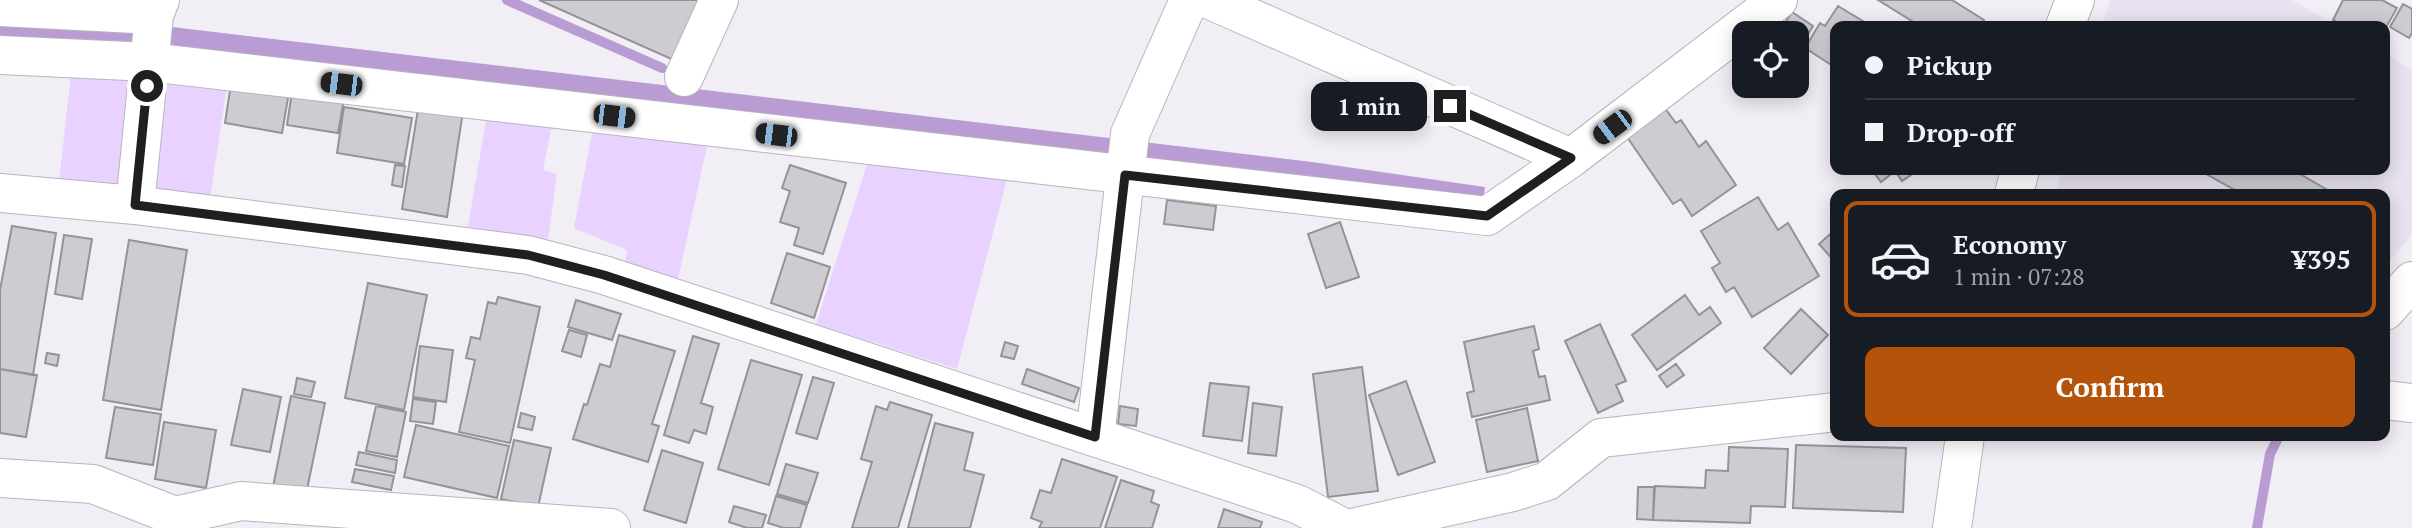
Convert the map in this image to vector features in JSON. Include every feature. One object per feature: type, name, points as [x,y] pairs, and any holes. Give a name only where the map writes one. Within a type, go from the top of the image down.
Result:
[{"type":"street","points":[[684,77],[719,0]]},
{"type":"street","points":[[1095,437],[1127,158],[1189,0]]},
{"type":"street","points":[[1210,0],[1571,158]]},
{"type":"street","points":[[0,55],[149,59],[1127,158],[1487,216],[1571,158],[1778,0]]},
{"type":"street","points":[[2068,21],[2075,0]]},
{"type":"street","points":[[0,7],[157,7],[149,59],[135,205]]},
{"type":"street","points":[[0,193],[135,205],[528,255],[604,275],[1297,504],[1344,528]]},
{"type":"street","points":[[2390,305],[2412,281]]},
{"type":"street","points":[[2390,401],[2412,403]]},
{"type":"street","points":[[1352,528],[1513,492],[1546,481],[1601,438],[1830,413]]},
{"type":"street","points":[[1952,528],[1964,441]]},
{"type":"street","points":[[0,478],[93,484],[175,522],[241,501],[611,528]]},
{"type":"shaded area","points":[[2110,0],[2292,0],[2328,21],[2104,21]]},
{"type":"shaded area","points":[[0,17],[164,26],[1312,162],[1485,187],[1483,203],[0,42]]},
{"type":"shaded area","points":[[2390,57],[2412,70],[2412,236],[2390,260],[2390,189],[2057,189],[2061,175],[2390,175]]},
{"type":"shaded area","points":[[72,65],[139,68],[119,190],[59,181]]},
{"type":"shaded area","points":[[161,69],[228,79],[210,199],[155,192]]},
{"type":"shaded area","points":[[488,108],[553,119],[543,170],[557,174],[548,239],[468,227]]},
{"type":"shaded area","points":[[594,123],[708,141],[678,280],[625,264],[627,250],[574,228]]},
{"type":"shaded area","points":[[869,158],[1009,172],[957,369],[816,324]]},
{"type":"building","points":[[539,0],[705,0],[678,62]]},
{"type":"building","points":[[1878,0],[1952,0],[1984,20],[1983,21],[1912,21]]},
{"type":"building","points":[[2343,0],[2382,0],[2397,8],[2390,21],[2333,20]]},
{"type":"building","points":[[2403,4],[2412,9],[2412,33],[2409,38],[2390,27]]},
{"type":"building","points":[[1838,6],[1863,21],[1830,21],[1830,64],[1809,51],[1809,41],[1820,23],[1825,26]]},
{"type":"building","points":[[1792,12],[1806,21],[1786,21]]},
{"type":"building","points":[[232,77],[290,86],[282,133],[225,123]]},
{"type":"building","points":[[293,85],[345,93],[338,133],[287,125]]},
{"type":"building","points":[[419,103],[463,111],[447,217],[402,209]]},
{"type":"building","points":[[344,107],[412,118],[404,164],[337,153]]},
{"type":"building","points":[[1664,107],[1676,123],[1681,120],[1699,147],[1706,141],[1736,185],[1692,216],[1681,199],[1673,204],[1625,134]]},
{"type":"building","points":[[395,165],[405,166],[402,187],[392,185]]},
{"type":"building","points":[[790,165],[846,183],[823,254],[794,245],[799,228],[780,222],[790,191],[782,188]]},
{"type":"building","points":[[1876,175],[1890,175],[1881,182]]},
{"type":"building","points":[[1898,175],[1911,175],[1902,181]]},
{"type":"building","points":[[2208,175],[2302,175],[2326,189],[2233,189]]},
{"type":"building","points":[[1758,197],[1778,230],[1788,223],[1819,276],[1752,317],[1734,287],[1726,292],[1712,268],[1720,263],[1701,231]]},
{"type":"building","points":[[1167,200],[1216,206],[1213,230],[1164,224]]},
{"type":"building","points":[[1340,222],[1359,277],[1326,288],[1308,234]]},
{"type":"building","points":[[12,226],[56,233],[33,375],[0,369],[0,290]]},
{"type":"building","points":[[1830,234],[1830,256],[1819,244]]},
{"type":"building","points":[[64,235],[92,239],[82,299],[55,294]]},
{"type":"building","points":[[129,240],[187,250],[161,410],[103,400]]},
{"type":"building","points":[[787,253],[830,267],[814,318],[771,303]]},
{"type":"building","points":[[368,283],[427,295],[404,410],[345,398]]},
{"type":"building","points":[[1685,295],[1699,315],[1710,307],[1721,323],[1657,370],[1632,335]]},
{"type":"building","points":[[498,297],[540,307],[510,443],[459,432],[475,360],[466,358],[471,337],[480,339],[488,302],[496,304]]},
{"type":"building","points":[[576,300],[621,314],[612,340],[568,327]]},
{"type":"building","points":[[1801,309],[1828,335],[1791,374],[1764,348]]},
{"type":"building","points":[[1600,324],[1626,381],[1616,385],[1623,401],[1598,413],[1565,341]]},
{"type":"building","points":[[1534,326],[1539,349],[1533,351],[1539,377],[1545,376],[1550,400],[1472,417],[1467,393],[1474,391],[1464,342]]},
{"type":"building","points":[[569,330],[587,335],[581,357],[562,351]]},
{"type":"building","points":[[619,335],[675,351],[652,424],[659,426],[648,462],[573,439],[600,364],[610,367]]},
{"type":"building","points":[[693,336],[719,344],[701,403],[713,407],[706,434],[694,430],[689,443],[664,435]]},
{"type":"building","points":[[1005,342],[1018,346],[1014,359],[1001,356]]},
{"type":"building","points":[[420,346],[453,350],[446,402],[413,397]]},
{"type":"building","points":[[47,353],[59,355],[57,366],[45,363]]},
{"type":"building","points":[[751,360],[802,375],[769,485],[718,469]]},
{"type":"building","points":[[1676,364],[1684,375],[1667,387],[1659,376]]},
{"type":"building","points":[[1362,367],[1378,491],[1328,497],[1313,374]]},
{"type":"building","points":[[0,369],[37,375],[26,437],[0,433]]},
{"type":"building","points":[[1027,369],[1079,388],[1074,402],[1022,384]]},
{"type":"building","points":[[813,377],[834,383],[817,439],[796,433]]},
{"type":"building","points":[[297,378],[315,382],[311,397],[294,394]]},
{"type":"building","points":[[1406,381],[1435,462],[1398,475],[1369,395]]},
{"type":"building","points":[[1210,383],[1249,387],[1242,441],[1203,436]]},
{"type":"building","points":[[243,389],[281,397],[270,452],[231,445]]},
{"type":"building","points":[[291,396],[325,403],[306,494],[273,487]]},
{"type":"building","points":[[413,399],[436,402],[433,424],[410,421]]},
{"type":"building","points":[[890,402],[932,415],[898,528],[852,528],[872,462],[861,459],[876,406],[887,410]]},
{"type":"building","points":[[1253,403],[1282,407],[1276,456],[1248,453]]},
{"type":"building","points":[[376,406],[406,412],[397,457],[366,451]]},
{"type":"building","points":[[1120,406],[1138,409],[1136,426],[1118,424]]},
{"type":"building","points":[[115,407],[161,414],[153,465],[106,458]]},
{"type":"building","points":[[1527,408],[1538,461],[1487,472],[1476,420]]},
{"type":"building","points":[[521,413],[535,417],[532,430],[518,427]]},
{"type":"building","points":[[164,422],[216,430],[206,488],[155,479]]},
{"type":"building","points":[[935,423],[973,433],[964,470],[984,475],[970,528],[908,528]]},
{"type":"building","points":[[416,425],[509,446],[497,498],[404,477]]},
{"type":"building","points":[[514,440],[551,448],[538,507],[501,499]]},
{"type":"building","points":[[1796,445],[1906,448],[1903,512],[1793,508]]},
{"type":"building","points":[[1729,447],[1788,449],[1785,507],[1751,506],[1750,523],[1653,520],[1655,486],[1705,488],[1706,470],[1728,471]]},
{"type":"building","points":[[662,450],[703,463],[686,523],[644,510]]},
{"type":"building","points":[[359,452],[397,460],[395,473],[356,465]]},
{"type":"building","points":[[1062,459],[1117,477],[1100,528],[1039,528],[1042,522],[1031,518],[1040,490],[1051,493]]},
{"type":"building","points":[[786,464],[818,473],[808,503],[777,494]]},
{"type":"building","points":[[355,469],[394,476],[391,490],[352,482]]},
{"type":"building","points":[[1121,480],[1154,491],[1151,502],[1159,505],[1152,528],[1105,528]]},
{"type":"building","points":[[1638,487],[1654,487],[1653,520],[1637,519]]},
{"type":"building","points":[[776,496],[807,505],[800,528],[784,528],[768,523]]},
{"type":"building","points":[[734,506],[766,515],[762,528],[747,528],[729,522]]},
{"type":"building","points":[[1224,509],[1262,522],[1260,528],[1218,528]]},
{"type":"waterway","points":[[507,0],[662,68]]},
{"type":"waterway","points":[[2257,528],[2270,454],[2276,441]]},
{"type":"route","points":[[147,86],[135,205],[528,255],[604,275],[1095,437],[1125,175],[1487,216],[1571,158],[1450,106]]}]
